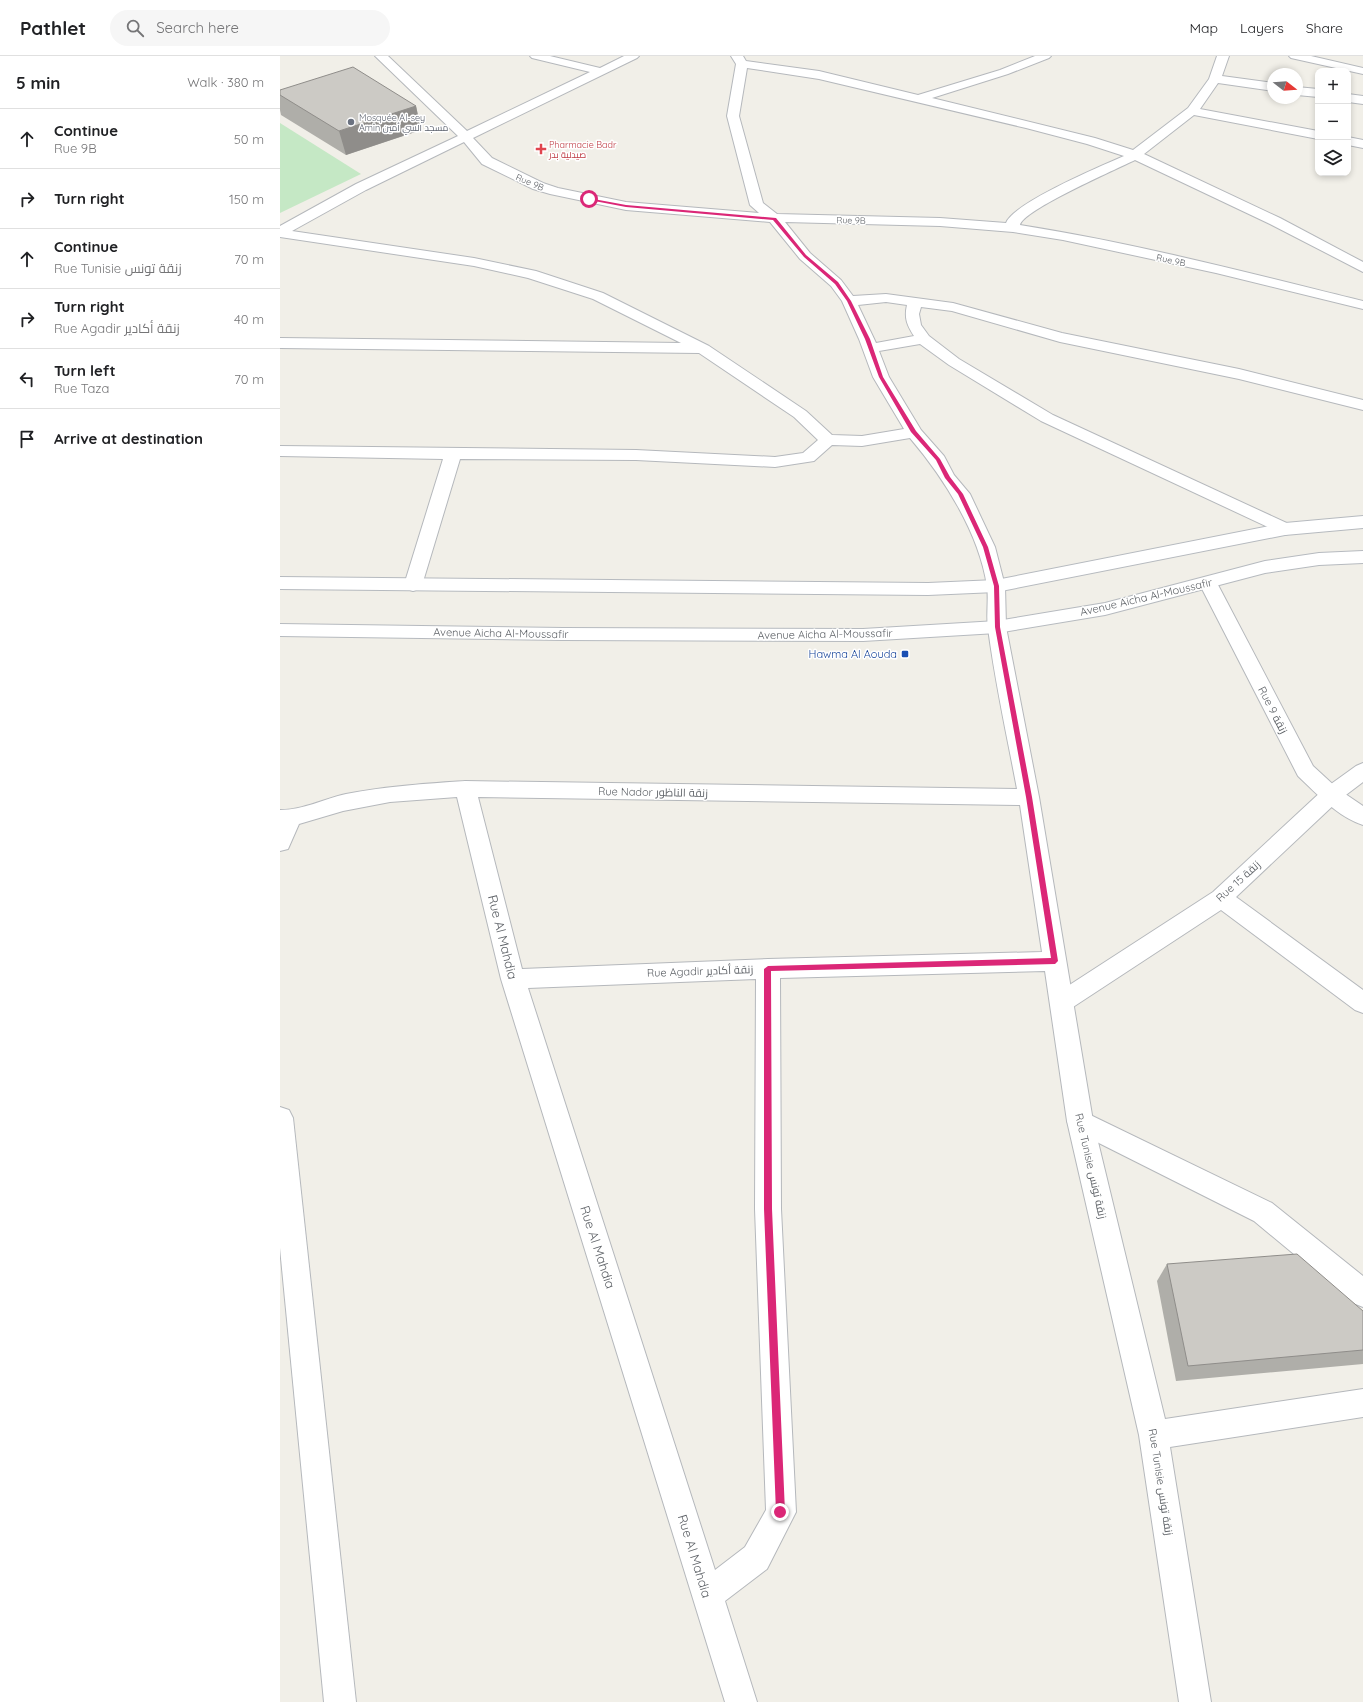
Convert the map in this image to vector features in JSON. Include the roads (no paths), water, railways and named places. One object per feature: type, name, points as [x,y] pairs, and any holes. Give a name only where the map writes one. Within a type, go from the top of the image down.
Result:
[{"type":"street","name":"Rue 9B","points":[[381,56],[465,136],[487,161],[538,186],[555,192],[626,206],[774,218],[940,222],[1013,228],[1063,236],[1216,269],[1363,305]]},
{"type":"street","points":[[536,56],[599,71]]},
{"type":"street","points":[[280,233],[361,187],[599,71],[633,56]]},
{"type":"street","points":[[916,99],[1004,72],[1045,56]]},
{"type":"street","points":[[1013,228],[1016,218],[1033,206],[1135,155],[1192,111],[1215,79],[1223,56]]},
{"type":"street","points":[[1295,56],[1363,71]]},
{"type":"street","points":[[739,60],[819,75],[1084,140],[1135,155],[1275,221],[1363,268]]},
{"type":"street","name":"Rue Tunisie زنقة تونس","points":[[739,60],[738,101],[733,116],[756,205],[774,218],[805,256],[836,283],[849,301],[871,348],[881,377],[914,432],[938,460],[947,478],[961,494],[986,547],[996,586],[997,627],[1029,797],[1080,1121],[1154,1435],[1196,1702]]},
{"type":"street","points":[[1215,79],[1267,86]]},
{"type":"street","points":[[1303,92],[1315,94]]},
{"type":"street","points":[[1351,98],[1363,100]]},
{"type":"street","points":[[1192,111],[1315,134]]},
{"type":"street","points":[[1351,142],[1363,144]]},
{"type":"street","points":[[280,233],[474,262],[531,274],[598,296],[704,348],[800,414],[828,440],[862,441],[914,432]]},
{"type":"street","points":[[849,301],[886,298],[953,308],[1060,336],[1238,374],[1363,405]]},
{"type":"street","points":[[915,303],[912,314],[914,325],[923,339],[954,362],[1047,418],[1285,528]]},
{"type":"street","points":[[871,348],[923,339]]},
{"type":"street","points":[[280,343],[704,348]]},
{"type":"street","points":[[280,451],[636,455],[775,462],[808,457],[828,440]]},
{"type":"street","points":[[414,585],[453,454]]},
{"type":"street","points":[[280,583],[928,589],[996,586],[1285,528],[1363,522]]},
{"type":"street","name":"Avenue Aicha Al-Moussafir","points":[[280,630],[563,634],[863,635],[997,627],[1105,608],[1208,583],[1265,567],[1318,560],[1363,557]]},
{"type":"street","name":"Rue 9 زنقة","points":[[1208,583],[1305,771],[1330,795],[1363,817]]},
{"type":"street","name":"Rue 15 زنقة","points":[[1062,1002],[1221,898],[1330,795],[1363,771]]},
{"type":"street","name":"Rue Nador زنقة الناظور","points":[[286,818],[343,803],[390,794],[465,789],[1029,797]]},
{"type":"street","name":"Rue Al Mahdia","points":[[465,789],[513,979],[741,1702]]},
{"type":"street","points":[[280,843],[286,818]]},
{"type":"street","points":[[1221,898],[1363,1003]]},
{"type":"street","name":"Rue Agadir زنقة أكادير","points":[[513,979],[768,969],[1055,961]]},
{"type":"street","points":[[708,1595],[756,1558],[780,1512],[768,1209],[768,969]]},
{"type":"street","points":[[1080,1121],[1263,1212],[1363,1293]]},
{"type":"street","points":[[281,1131],[340,1702]]},
{"type":"street","points":[[1154,1435],[1363,1403]]},
{"type":"place","name":"Mosquée Al-sey Amin مسجد السي أمين","points":[[351,122]]},
{"type":"place","name":"Pharmacie Badr صيدلية بدر","points":[[541,149]]},
{"type":"place","name":"Hawma Al Aouda","points":[[905,654]]}]
